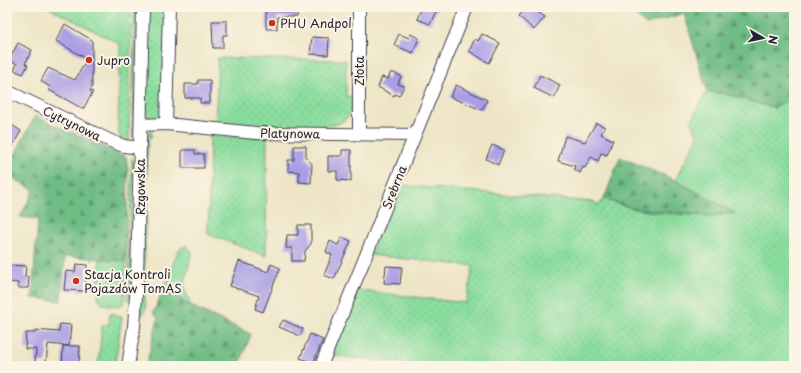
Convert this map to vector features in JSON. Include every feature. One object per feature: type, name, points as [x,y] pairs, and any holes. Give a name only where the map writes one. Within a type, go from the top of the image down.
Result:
[{"type":"street","name":"Rzgowska","points":[[128,366],[134,327],[137,280],[143,7]]},
{"type":"street","points":[[166,124],[169,7]]},
{"type":"street","name":"Złota","points":[[359,7],[359,135]]},
{"type":"street","name":"Srebrna","points":[[321,366],[467,7]]},
{"type":"street","name":"Cytrynowa","points":[[7,91],[113,142],[124,146],[140,148]]},
{"type":"street","name":"Platynowa","points":[[141,125],[166,124],[256,132],[415,135]]},
{"type":"green space","points":[[47,7],[60,7],[65,10],[66,7],[131,7],[129,141],[123,141],[120,138],[118,128],[120,44]]},
{"type":"green space","points":[[134,7],[137,7],[133,137]]},
{"type":"green space","points":[[147,7],[167,7],[165,87],[160,120],[150,118],[146,113]]},
{"type":"green space","points":[[630,7],[794,7],[794,80],[790,80],[793,96],[775,108],[726,94],[707,91],[684,13],[646,25],[629,9]]},
{"type":"green space","points":[[218,58],[346,60],[346,96],[353,97],[350,113],[345,120],[336,124],[322,127],[263,128],[215,126]]},
{"type":"green space","points":[[790,80],[794,80],[794,366],[428,366],[329,355],[355,290],[466,303],[473,266],[370,255],[398,185],[595,202],[598,205],[604,199],[632,208],[672,214],[711,215],[734,213],[675,180],[698,137],[691,120],[707,91],[726,94],[775,108]]},
{"type":"green space","points":[[35,116],[126,157],[128,168],[126,261],[65,256],[61,301],[32,298],[38,219],[20,217],[34,190],[7,175],[7,170]]},
{"type":"green space","points":[[151,131],[152,136],[148,139],[144,288],[146,308],[142,316],[140,316],[146,136]]},
{"type":"green space","points":[[210,136],[267,137],[266,256],[208,234]]},
{"type":"green space","points":[[620,157],[675,180],[735,213],[710,216],[636,209],[604,199]]},
{"type":"green space","points":[[132,158],[134,164],[131,297],[127,301]]},
{"type":"green space","points":[[187,246],[192,252],[184,287],[191,306],[164,288],[178,251],[182,247]]},
{"type":"green space","points":[[100,259],[126,261],[124,303],[118,306],[102,304],[98,296]]},
{"type":"green space","points":[[164,288],[175,293],[182,302],[251,334],[239,366],[146,366],[158,317],[153,313]]},
{"type":"green space","points":[[110,313],[122,316],[115,366],[98,366],[102,326],[109,324]]},
{"type":"building","name":"PHU Andpol","points":[[266,7],[297,7],[297,17],[277,17],[277,29],[266,29]]},
{"type":"building","points":[[422,7],[438,7],[430,24],[417,19]]},
{"type":"building","points":[[527,7],[544,7],[539,13],[545,17],[534,30],[519,16]]},
{"type":"building","points":[[212,21],[227,21],[227,35],[223,35],[223,48],[213,48]]},
{"type":"building","points":[[65,24],[92,40],[92,87],[90,91],[93,92],[83,109],[49,90],[50,87],[41,81],[48,68],[75,80],[87,59],[56,41]]},
{"type":"building","points":[[399,34],[409,38],[410,34],[419,38],[413,53],[394,45]]},
{"type":"building","points":[[482,34],[500,43],[489,63],[469,51],[475,39],[478,41]]},
{"type":"building","points":[[312,37],[329,38],[328,55],[310,54]]},
{"type":"building","points":[[18,43],[32,50],[25,64],[28,65],[23,74],[14,70],[17,64],[9,60]]},
{"type":"building","points":[[391,72],[401,76],[398,84],[404,86],[399,96],[395,94],[394,96],[378,87],[382,77],[388,79]]},
{"type":"building","points":[[540,75],[560,85],[554,98],[534,88]]},
{"type":"building","points":[[198,80],[210,80],[210,103],[200,103],[200,98],[185,98],[185,84],[198,84]]},
{"type":"building","points":[[456,85],[487,100],[482,110],[450,97]]},
{"type":"building","points":[[7,122],[21,131],[7,156]]},
{"type":"building","points":[[596,123],[605,127],[601,134],[613,140],[607,155],[601,153],[598,161],[591,157],[585,168],[583,167],[580,173],[574,169],[575,166],[558,161],[565,136],[585,142]]},
{"type":"building","points":[[492,145],[504,150],[498,165],[486,159]]},
{"type":"building","points":[[294,146],[306,146],[306,158],[312,164],[311,183],[299,182],[299,172],[288,171],[288,160],[294,160]]},
{"type":"building","points":[[182,150],[195,150],[195,154],[204,154],[204,168],[182,168]]},
{"type":"building","points":[[342,150],[351,150],[351,181],[337,180],[337,171],[328,171],[328,156],[342,156]]},
{"type":"building","points":[[298,225],[311,225],[311,244],[305,251],[304,261],[292,261],[292,248],[286,248],[287,235],[298,235]]},
{"type":"building","points":[[342,237],[351,241],[334,279],[324,275],[332,255],[326,252],[330,241],[338,245]]},
{"type":"building","points":[[239,261],[268,272],[271,264],[280,268],[263,312],[255,309],[259,296],[230,286]]},
{"type":"building","name":"Stacja Kontroli Pojazdów TomAS","points":[[76,264],[87,265],[85,291],[64,290],[66,271],[75,272]]},
{"type":"building","points":[[10,265],[26,266],[25,277],[29,277],[28,288],[18,288],[18,283],[9,282]]},
{"type":"building","points":[[386,266],[402,267],[400,284],[384,283]]},
{"type":"building","points":[[283,320],[303,329],[300,336],[279,327]]},
{"type":"building","points":[[60,324],[71,325],[69,346],[48,344],[46,363],[35,363],[36,349],[25,349],[26,333],[35,333],[35,330],[59,332]]},
{"type":"building","points":[[310,334],[323,340],[313,363],[300,358]]},
{"type":"building","points":[[63,346],[80,346],[79,366],[62,366]]},
{"type":"place","name":"PHU Andpol","points":[[272,23]]},
{"type":"place","name":"Jupro","points":[[89,60]]},
{"type":"place","name":"Stacja Kontroli Pojazdów TomAS","points":[[76,281]]}]
